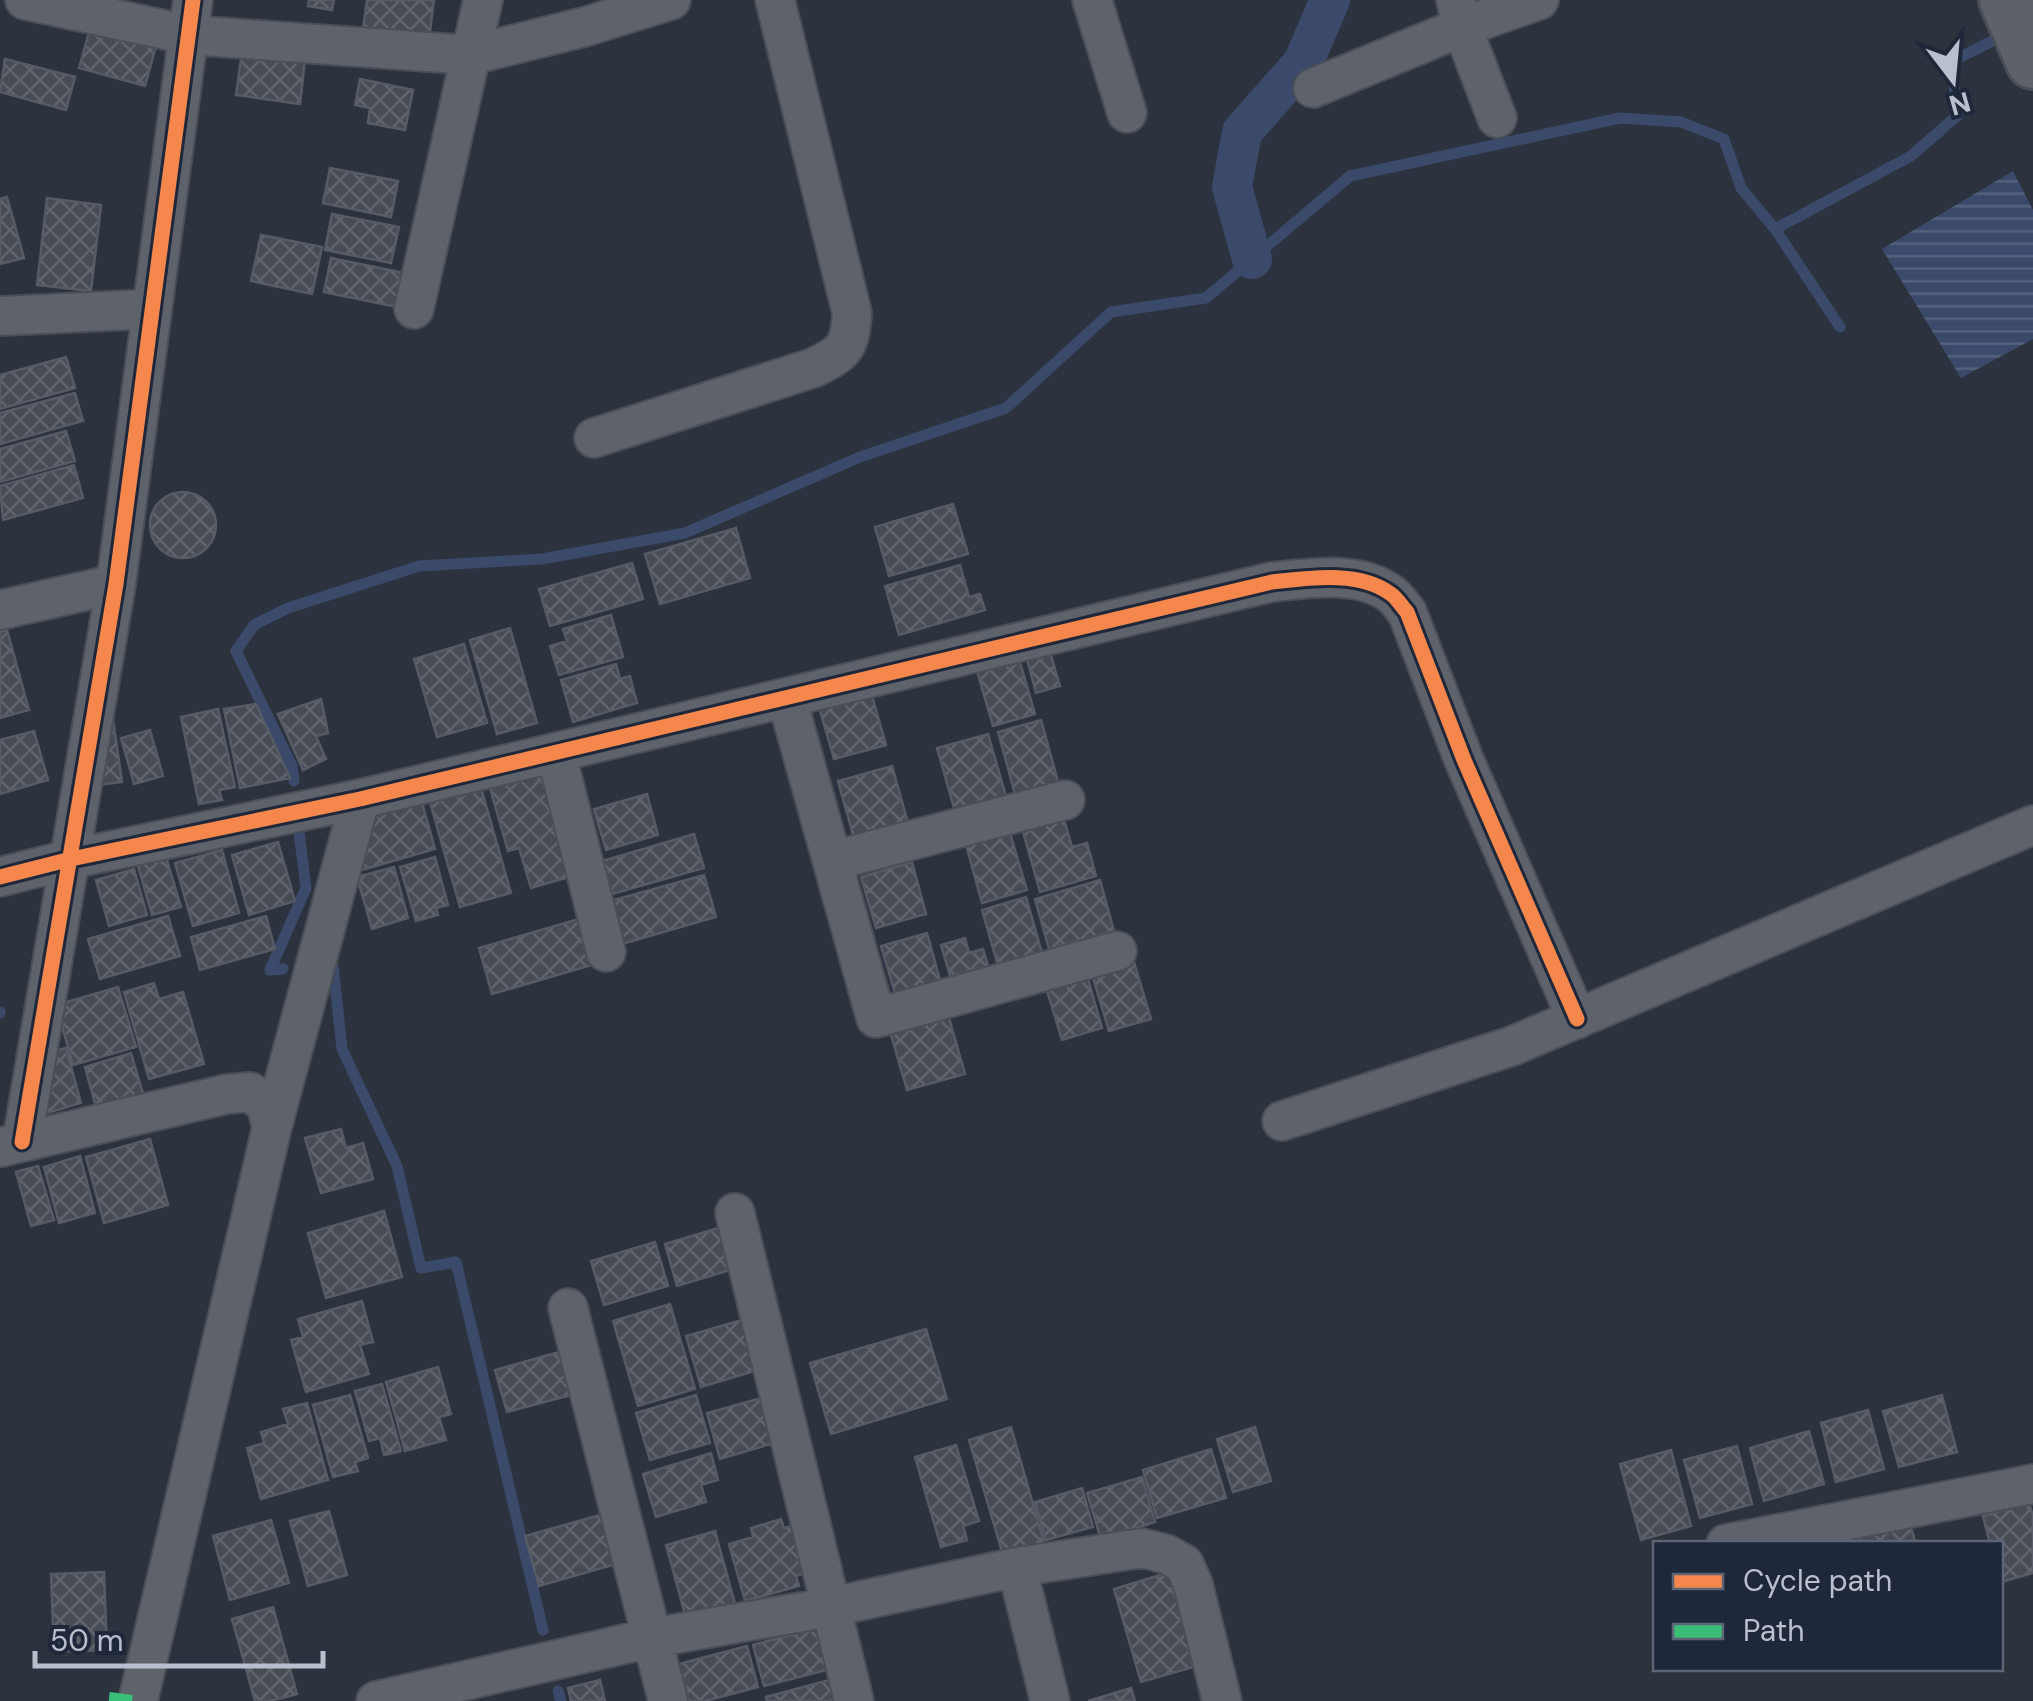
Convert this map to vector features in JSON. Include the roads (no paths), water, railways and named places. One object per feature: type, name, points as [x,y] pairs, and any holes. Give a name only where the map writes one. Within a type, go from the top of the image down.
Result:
[{"type":"street","points":[[25,0],[471,55],[671,0]]},
{"type":"street","points":[[414,309],[483,0]]},
{"type":"street","points":[[594,438],[813,368],[839,355],[850,338],[852,313],[775,0]]},
{"type":"street","points":[[1092,0],[1127,113]]},
{"type":"street","points":[[1313,88],[1459,14],[1539,0]]},
{"type":"street","points":[[2006,0],[2033,62]]},
{"type":"street","points":[[1459,14],[1497,118]]},
{"type":"street","points":[[191,18],[116,584],[71,860],[11,1144],[250,1092],[266,1104],[272,1127]]},
{"type":"street","points":[[0,316],[152,309]]},
{"type":"street","points":[[0,878],[360,799],[1272,582],[1325,577],[1368,583],[1391,594],[1407,612],[1464,760],[1577,1018]]},
{"type":"street","points":[[0,610],[116,584]]},
{"type":"street","points":[[787,698],[876,1018],[1117,951]]},
{"type":"street","points":[[556,753],[606,952]]},
{"type":"street","points":[[138,1701],[272,1127],[360,799]]},
{"type":"street","points":[[832,861],[1065,800]]},
{"type":"street","points":[[1282,1121],[1512,1046],[2033,825]]},
{"type":"street","points":[[735,1213],[854,1701]]},
{"type":"street","points":[[568,1308],[668,1701]]},
{"type":"street","points":[[1741,1541],[2033,1484]]},
{"type":"street","points":[[376,1701],[651,1638],[831,1608],[1017,1567],[1142,1548],[1184,1564],[1193,1584],[1222,1701]]},
{"type":"street","points":[[1017,1567],[1050,1701]]},
{"type":"water","points":[[2013,171],[2033,210],[2033,339],[1961,378],[1882,249]]},
{"type":"waterway","points":[[1252,259],[1232,187],[1242,132],[1303,63],[1330,0]]},
{"type":"waterway","points":[[294,781],[292,766],[236,651],[254,625],[288,608],[419,566],[542,559],[685,533],[860,457],[1006,408],[1111,312],[1206,298],[1350,176],[1620,118],[1681,122],[1724,139],[1741,188],[1775,229],[1911,156],[1958,115],[1951,62],[1998,38]]},
{"type":"waterway","points":[[1775,229],[1840,327]]},
{"type":"waterway","points":[[283,969],[270,970],[306,888],[299,832]]},
{"type":"waterway","points":[[333,965],[342,1049],[397,1166],[421,1268],[456,1262],[543,1630]]},
{"type":"waterway","points":[[558,1691],[561,1701]]}]
